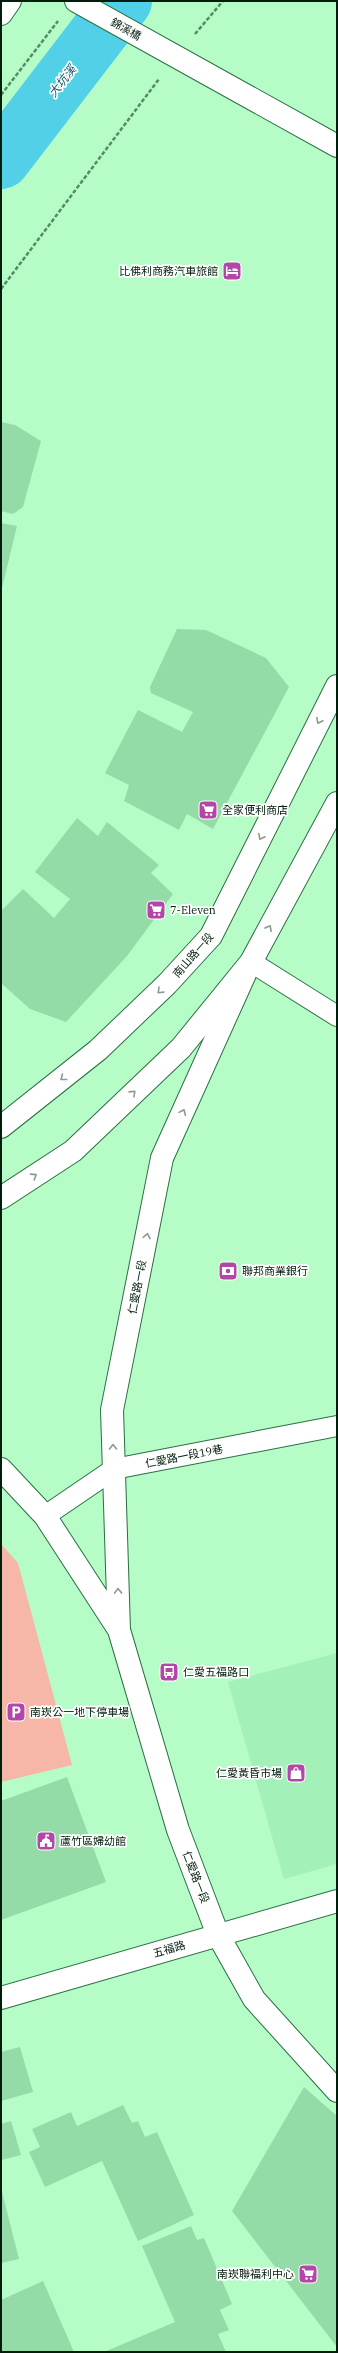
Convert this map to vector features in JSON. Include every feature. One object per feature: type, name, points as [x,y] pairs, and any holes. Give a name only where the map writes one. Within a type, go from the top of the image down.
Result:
[{"type":"street","points":[[1,14],[10,1]]},
{"type":"street","name":"錦溪橋","points":[[76,1],[337,146]]},
{"type":"street","name":"南山路一段","points":[[1,1127],[98,1050],[167,984],[211,936],[337,686]]},
{"type":"street","points":[[1,1198],[73,1151],[181,1048],[251,962],[337,803]]},
{"type":"street","name":"仁愛路一段","points":[[251,962],[162,1158],[112,1410],[119,1630],[178,1830],[218,1935],[254,1999],[337,2091]]},
{"type":"street","name":"仁愛路一段","points":[[1,1469],[45,1516],[119,1630]]},
{"type":"street","name":"五福路","points":[[1,1998],[337,1901]]},
{"type":"lane","points":[[251,962],[337,1016]]},
{"type":"lane","name":"仁愛路一段19巷","points":[[45,1516],[114,1469],[337,1426]]},
{"type":"path","points":[[1,289],[176,57],[223,1]]},
{"type":"path","points":[[1,95],[59,20]]},
{"type":"shaded area","points":[[1,1544],[18,1563],[72,1765],[1,1782]]},
{"type":"shaded area","name":"仁愛黃昏市場","points":[[337,1653],[337,1864],[284,1879],[228,1682]]},
{"type":"building","points":[[1,422],[15,425],[41,441],[23,507],[13,514],[1,511]]},
{"type":"building","points":[[1,523],[17,526],[2,588],[1,588]]},
{"type":"building","points":[[177,629],[206,630],[266,658],[289,687],[213,829],[187,814],[179,830],[124,801],[129,785],[105,773],[138,710],[182,732],[193,712],[151,693],[150,687]]},
{"type":"building","points":[[77,818],[98,836],[107,822],[159,865],[151,873],[173,894],[127,956],[66,1022],[30,1009],[1,983],[1,911],[23,889],[54,918],[70,899],[35,872]]},
{"type":"building","name":"蘆竹區婦幼館","points":[[67,1777],[106,1882],[1,1920],[1,1801]]},
{"type":"building","points":[[20,2047],[33,2092],[1,2101],[1,2052]]},
{"type":"building","name":"南崁聯福利中心","points":[[304,2087],[337,2116],[337,2347],[232,2211]]},
{"type":"building","points":[[123,2105],[132,2123],[138,2121],[145,2137],[157,2132],[194,2215],[138,2241],[102,2161],[45,2187],[29,2152],[40,2147],[32,2129],[71,2112],[77,2126]]},
{"type":"building","points":[[11,2121],[21,2155],[1,2160],[1,2124]]},
{"type":"building","points":[[1,2188],[19,2259],[1,2263]]},
{"type":"building","points":[[191,2226],[197,2240],[204,2238],[232,2304],[220,2310],[229,2330],[218,2334],[226,2352],[104,2352],[175,2322],[142,2246]]},
{"type":"building","points":[[43,2281],[74,2352],[1,2352],[1,2300]]},
{"type":"waterway","name":"大坑溪","points":[[1,160],[123,1]]},
{"type":"place","name":"比佛利商務汽車旅館","points":[[232,271]]},
{"type":"place","name":"全家便利商店","points":[[208,810]]},
{"type":"place","name":"7-Eleven","points":[[156,910]]},
{"type":"place","name":"聯邦商業銀行","points":[[228,1271]]},
{"type":"place","name":"仁愛五福路口","points":[[169,1672]]},
{"type":"place","name":"南崁公一地下停車場","points":[[16,1712]]},
{"type":"place","name":"仁愛黃昏市場","points":[[296,1773]]},
{"type":"place","name":"蘆竹區婦幼館","points":[[46,1841]]},
{"type":"place","name":"南崁聯福利中心","points":[[308,2274]]}]
